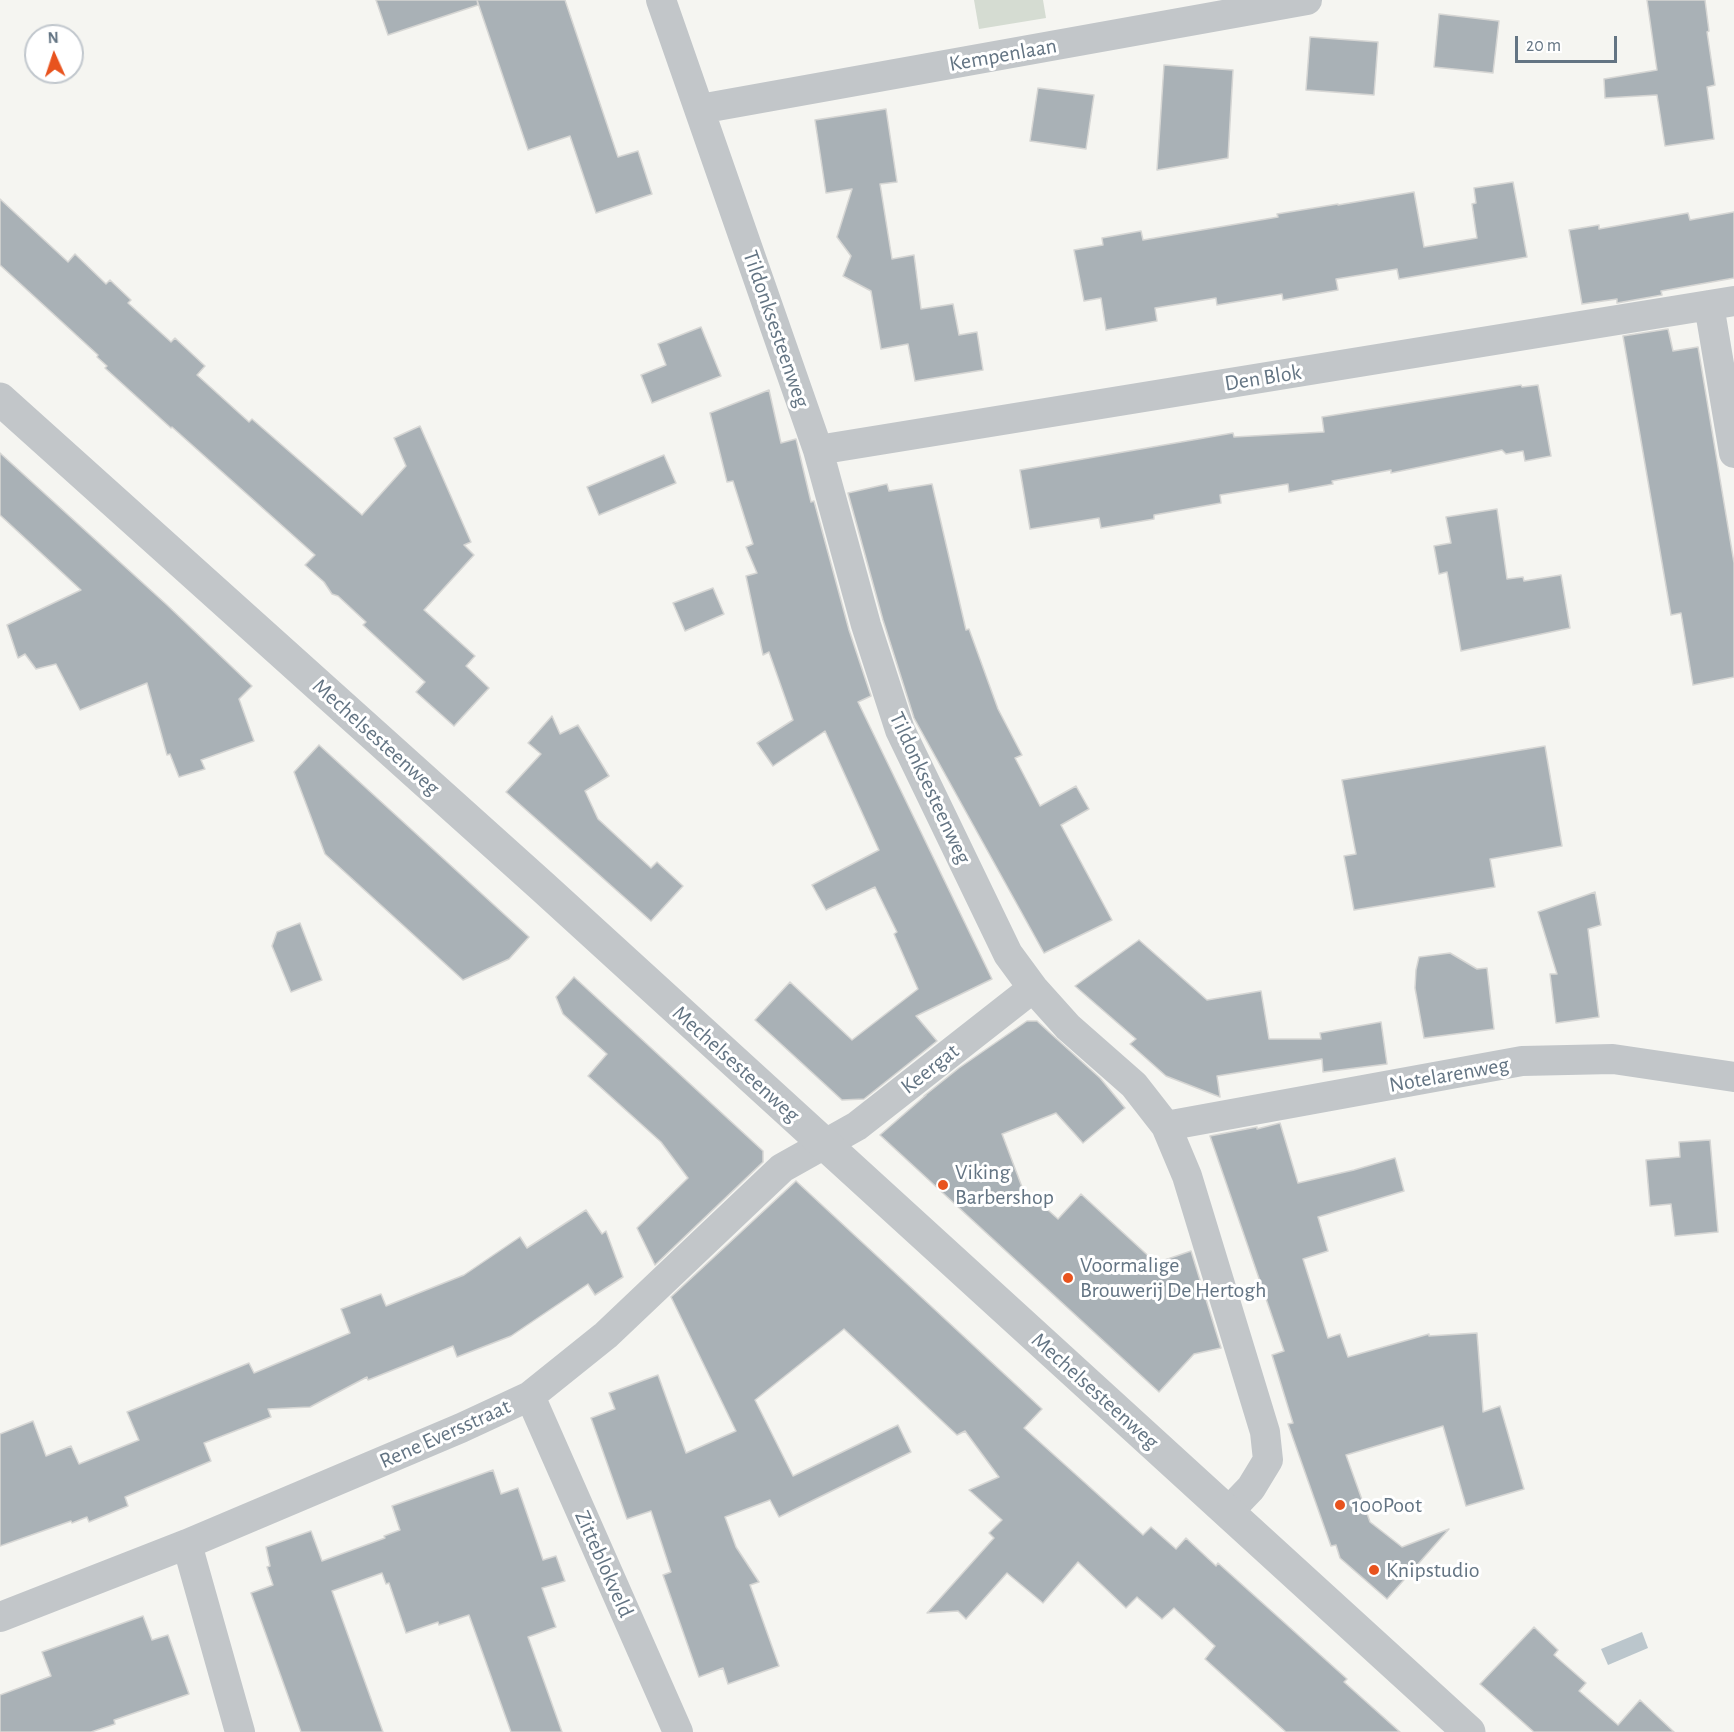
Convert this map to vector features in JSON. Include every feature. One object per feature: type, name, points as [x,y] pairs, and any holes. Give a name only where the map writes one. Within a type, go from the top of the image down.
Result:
[{"type":"street","name":"Tildonksesteenweg","points":[[661,0],[818,450],[866,625],[900,730],[1008,954],[1033,988],[1068,1026],[1134,1085],[1166,1126],[1187,1176],[1265,1432],[1268,1460],[1251,1488],[1228,1512]]},
{"type":"street","name":"Kempenlaan","points":[[700,109],[1307,0]]},
{"type":"street","name":"Den Blok","points":[[818,450],[1721,303],[1734,453]]},
{"type":"street","name":"Mechelsesteenweg","points":[[0,399],[534,879],[1469,1732]]},
{"type":"street","name":"Keergat","points":[[823,1144],[862,1122],[1033,988]]},
{"type":"street","name":"Notelarenweg","points":[[1166,1126],[1522,1061],[1613,1059],[1734,1077]]},
{"type":"street","name":"Rene Eversstraat","points":[[0,1617],[187,1544],[530,1396],[606,1335],[782,1168],[823,1144]]},
{"type":"street","name":"Zitteblokveld","points":[[530,1396],[678,1732]]},
{"type":"street","points":[[187,1544],[240,1732]]},
{"type":"shaded area","points":[[974,0],[1043,0],[1046,18],[979,29]]},
{"type":"shaded area","points":[[1642,1632],[1648,1648],[1608,1665],[1601,1649]]},
{"type":"building","points":[[376,0],[477,0],[478,5],[388,35]]},
{"type":"building","points":[[477,0],[565,0],[618,157],[638,151],[652,194],[596,213],[570,136],[528,150]]},
{"type":"building","points":[[1647,0],[1705,0],[1715,85],[1707,87],[1714,139],[1665,146],[1657,95],[1605,98],[1604,79],[1657,70]]},
{"type":"building","points":[[1439,14],[1499,21],[1493,73],[1434,67]]},
{"type":"building","points":[[1310,37],[1378,42],[1374,95],[1306,90]]},
{"type":"building","points":[[1164,65],[1233,70],[1228,158],[1157,170]]},
{"type":"building","points":[[1038,88],[1094,95],[1086,149],[1030,141]]},
{"type":"building","points":[[886,109],[897,182],[880,184],[892,259],[914,255],[921,309],[953,304],[959,335],[977,332],[983,370],[915,381],[908,344],[881,349],[871,291],[843,276],[851,256],[837,237],[852,189],[826,193],[815,120]]},
{"type":"building","points":[[1513,182],[1527,257],[1399,279],[1397,269],[1336,279],[1338,290],[1283,300],[1282,294],[1217,305],[1216,298],[1155,308],[1157,321],[1106,330],[1101,298],[1084,301],[1074,250],[1103,245],[1102,238],[1141,231],[1143,240],[1278,217],[1277,214],[1414,192],[1424,247],[1477,238],[1472,204],[1476,203],[1474,188]]},
{"type":"building","points":[[0,199],[68,262],[75,254],[106,284],[110,280],[131,300],[128,303],[171,342],[175,338],[205,366],[197,375],[249,422],[252,419],[362,515],[406,466],[394,438],[420,426],[471,542],[464,545],[474,555],[424,610],[475,656],[466,666],[489,688],[454,726],[416,692],[425,682],[363,625],[366,622],[338,596],[332,594],[324,582],[305,565],[315,555],[105,368],[107,366],[97,357],[98,355],[0,265]]},
{"type":"building","points":[[1734,212],[1734,278],[1661,291],[1662,295],[1617,303],[1617,299],[1582,304],[1569,230],[1599,225],[1599,229],[1688,213],[1690,220]]},
{"type":"building","points":[[701,327],[721,376],[652,403],[641,375],[666,365],[658,344]]},
{"type":"building","points":[[1668,329],[1673,351],[1698,347],[1734,563],[1734,677],[1693,685],[1681,613],[1671,615],[1623,336]]},
{"type":"building","points":[[1521,385],[1522,387],[1538,385],[1551,456],[1525,461],[1523,451],[1506,454],[1502,450],[1391,473],[1391,470],[1332,481],[1333,484],[1289,492],[1288,484],[1220,495],[1221,503],[1154,515],[1154,519],[1101,528],[1099,518],[1030,529],[1020,470],[1233,433],[1234,437],[1324,432],[1322,417]]},
{"type":"building","points":[[769,390],[781,443],[796,439],[811,502],[814,501],[849,630],[871,696],[858,702],[992,979],[916,1016],[937,1041],[864,1099],[842,1100],[755,1020],[790,982],[852,1040],[918,989],[894,934],[897,932],[875,887],[826,910],[812,885],[879,850],[825,731],[773,766],[757,743],[793,720],[769,652],[763,655],[746,576],[757,573],[746,547],[753,544],[733,481],[727,482],[710,413]]},
{"type":"building","points":[[0,453],[252,686],[239,699],[254,741],[201,760],[205,769],[179,777],[170,754],[167,755],[147,683],[80,710],[56,664],[36,669],[25,654],[18,658],[7,625],[81,590],[0,515]]},
{"type":"building","points":[[664,455],[676,483],[599,515],[587,487]]},
{"type":"building","points":[[887,484],[889,491],[932,484],[966,630],[969,629],[998,709],[1022,755],[1015,758],[1040,806],[1076,786],[1089,809],[1061,825],[1112,920],[1044,953],[914,718],[883,620],[848,493]]},
{"type":"building","points":[[1497,509],[1507,579],[1523,577],[1524,581],[1561,575],[1570,628],[1461,651],[1447,572],[1439,574],[1434,546],[1451,543],[1446,517]]},
{"type":"building","points":[[713,588],[724,614],[685,631],[673,603]]},
{"type":"building","points":[[552,716],[560,734],[578,725],[609,776],[585,791],[598,819],[651,868],[657,862],[683,886],[651,921],[506,792],[541,754],[528,743]]},
{"type":"building","points":[[319,745],[529,937],[509,959],[463,980],[325,854],[294,772]]},
{"type":"building","points":[[1545,746],[1562,846],[1490,859],[1495,887],[1354,910],[1344,856],[1356,854],[1342,780]]},
{"type":"building","points":[[1595,892],[1601,925],[1588,929],[1599,1017],[1556,1023],[1550,974],[1557,974],[1538,912]]},
{"type":"building","points":[[300,923],[322,980],[291,992],[272,946],[277,932]]},
{"type":"building","points":[[1139,940],[1207,1000],[1261,991],[1269,1039],[1321,1039],[1320,1033],[1381,1022],[1387,1064],[1323,1072],[1322,1059],[1217,1076],[1220,1097],[1166,1076],[1130,1044],[1136,1039],[1075,986]]},
{"type":"building","points":[[1450,953],[1477,969],[1487,968],[1494,1029],[1424,1038],[1415,988],[1419,957]]},
{"type":"building","points":[[574,977],[763,1151],[763,1162],[655,1265],[637,1228],[688,1178],[661,1142],[588,1076],[607,1054],[563,1014],[556,997]]},
{"type":"building","points":[[1027,1021],[1037,1021],[1100,1078],[1125,1108],[1083,1143],[1056,1113],[1002,1134],[1022,1187],[1058,1219],[1081,1194],[1156,1263],[1191,1251],[1221,1348],[1194,1354],[1159,1392],[880,1135],[959,1068]]},
{"type":"building","points":[[1280,1123],[1298,1183],[1395,1158],[1404,1191],[1318,1217],[1328,1251],[1303,1259],[1328,1338],[1340,1334],[1348,1357],[1429,1334],[1429,1336],[1477,1333],[1483,1412],[1500,1406],[1524,1489],[1466,1506],[1443,1426],[1346,1455],[1370,1522],[1402,1547],[1449,1529],[1387,1599],[1340,1558],[1336,1545],[1331,1546],[1288,1424],[1293,1423],[1272,1355],[1284,1351],[1210,1136]]},
{"type":"building","points":[[1710,1140],[1718,1232],[1675,1236],[1671,1204],[1650,1206],[1646,1160],[1680,1157],[1679,1142]]},
{"type":"building","points":[[796,1181],[1042,1409],[1024,1428],[1143,1535],[1151,1527],[1176,1549],[1186,1538],[1216,1566],[1218,1563],[1347,1679],[1344,1682],[1400,1732],[1286,1732],[1205,1659],[1215,1646],[1174,1608],[1162,1619],[1137,1597],[1126,1608],[1078,1562],[1043,1603],[1007,1573],[966,1619],[958,1611],[927,1613],[994,1538],[989,1533],[1002,1520],[969,1490],[999,1477],[965,1431],[957,1435],[844,1329],[755,1400],[793,1476],[898,1425],[911,1452],[779,1517],[770,1500],[725,1517],[736,1547],[759,1582],[750,1585],[779,1666],[728,1684],[723,1668],[699,1677],[663,1575],[671,1572],[651,1511],[627,1519],[591,1418],[615,1409],[609,1393],[658,1375],[686,1453],[736,1431],[671,1297]]},
{"type":"building","points":[[586,1210],[602,1234],[606,1231],[623,1277],[595,1295],[588,1284],[511,1336],[457,1357],[453,1346],[368,1380],[367,1377],[310,1407],[268,1409],[271,1417],[204,1443],[211,1461],[125,1497],[128,1506],[89,1522],[87,1517],[72,1523],[71,1521],[0,1546],[0,1434],[33,1421],[46,1456],[71,1446],[79,1464],[139,1440],[127,1412],[249,1363],[254,1373],[350,1333],[341,1309],[381,1294],[386,1306],[464,1275],[520,1237],[527,1248]]},
{"type":"building","points":[[493,1470],[501,1494],[518,1488],[543,1560],[556,1556],[565,1581],[542,1588],[556,1627],[528,1637],[562,1732],[511,1732],[469,1615],[406,1633],[389,1583],[386,1584],[382,1573],[332,1591],[383,1732],[301,1732],[251,1593],[273,1585],[267,1567],[270,1566],[266,1547],[311,1531],[322,1561],[385,1538],[384,1536],[400,1530],[392,1506]]},
{"type":"building","points":[[143,1616],[152,1640],[168,1635],[189,1694],[114,1720],[115,1724],[91,1732],[0,1732],[0,1695],[51,1676],[42,1652]]},
{"type":"building","points":[[1534,1627],[1558,1650],[1554,1655],[1586,1683],[1579,1691],[1618,1725],[1640,1700],[1674,1732],[1534,1732],[1480,1684]]},
{"type":"place","name":"Viking Barbershop","points":[[943,1185]]},
{"type":"place","name":"Voormalige Brouwerij De Hertogh","points":[[1068,1278]]},
{"type":"place","name":"100Poot","points":[[1340,1505]]},
{"type":"place","name":"Knipstudio","points":[[1374,1570]]}]
